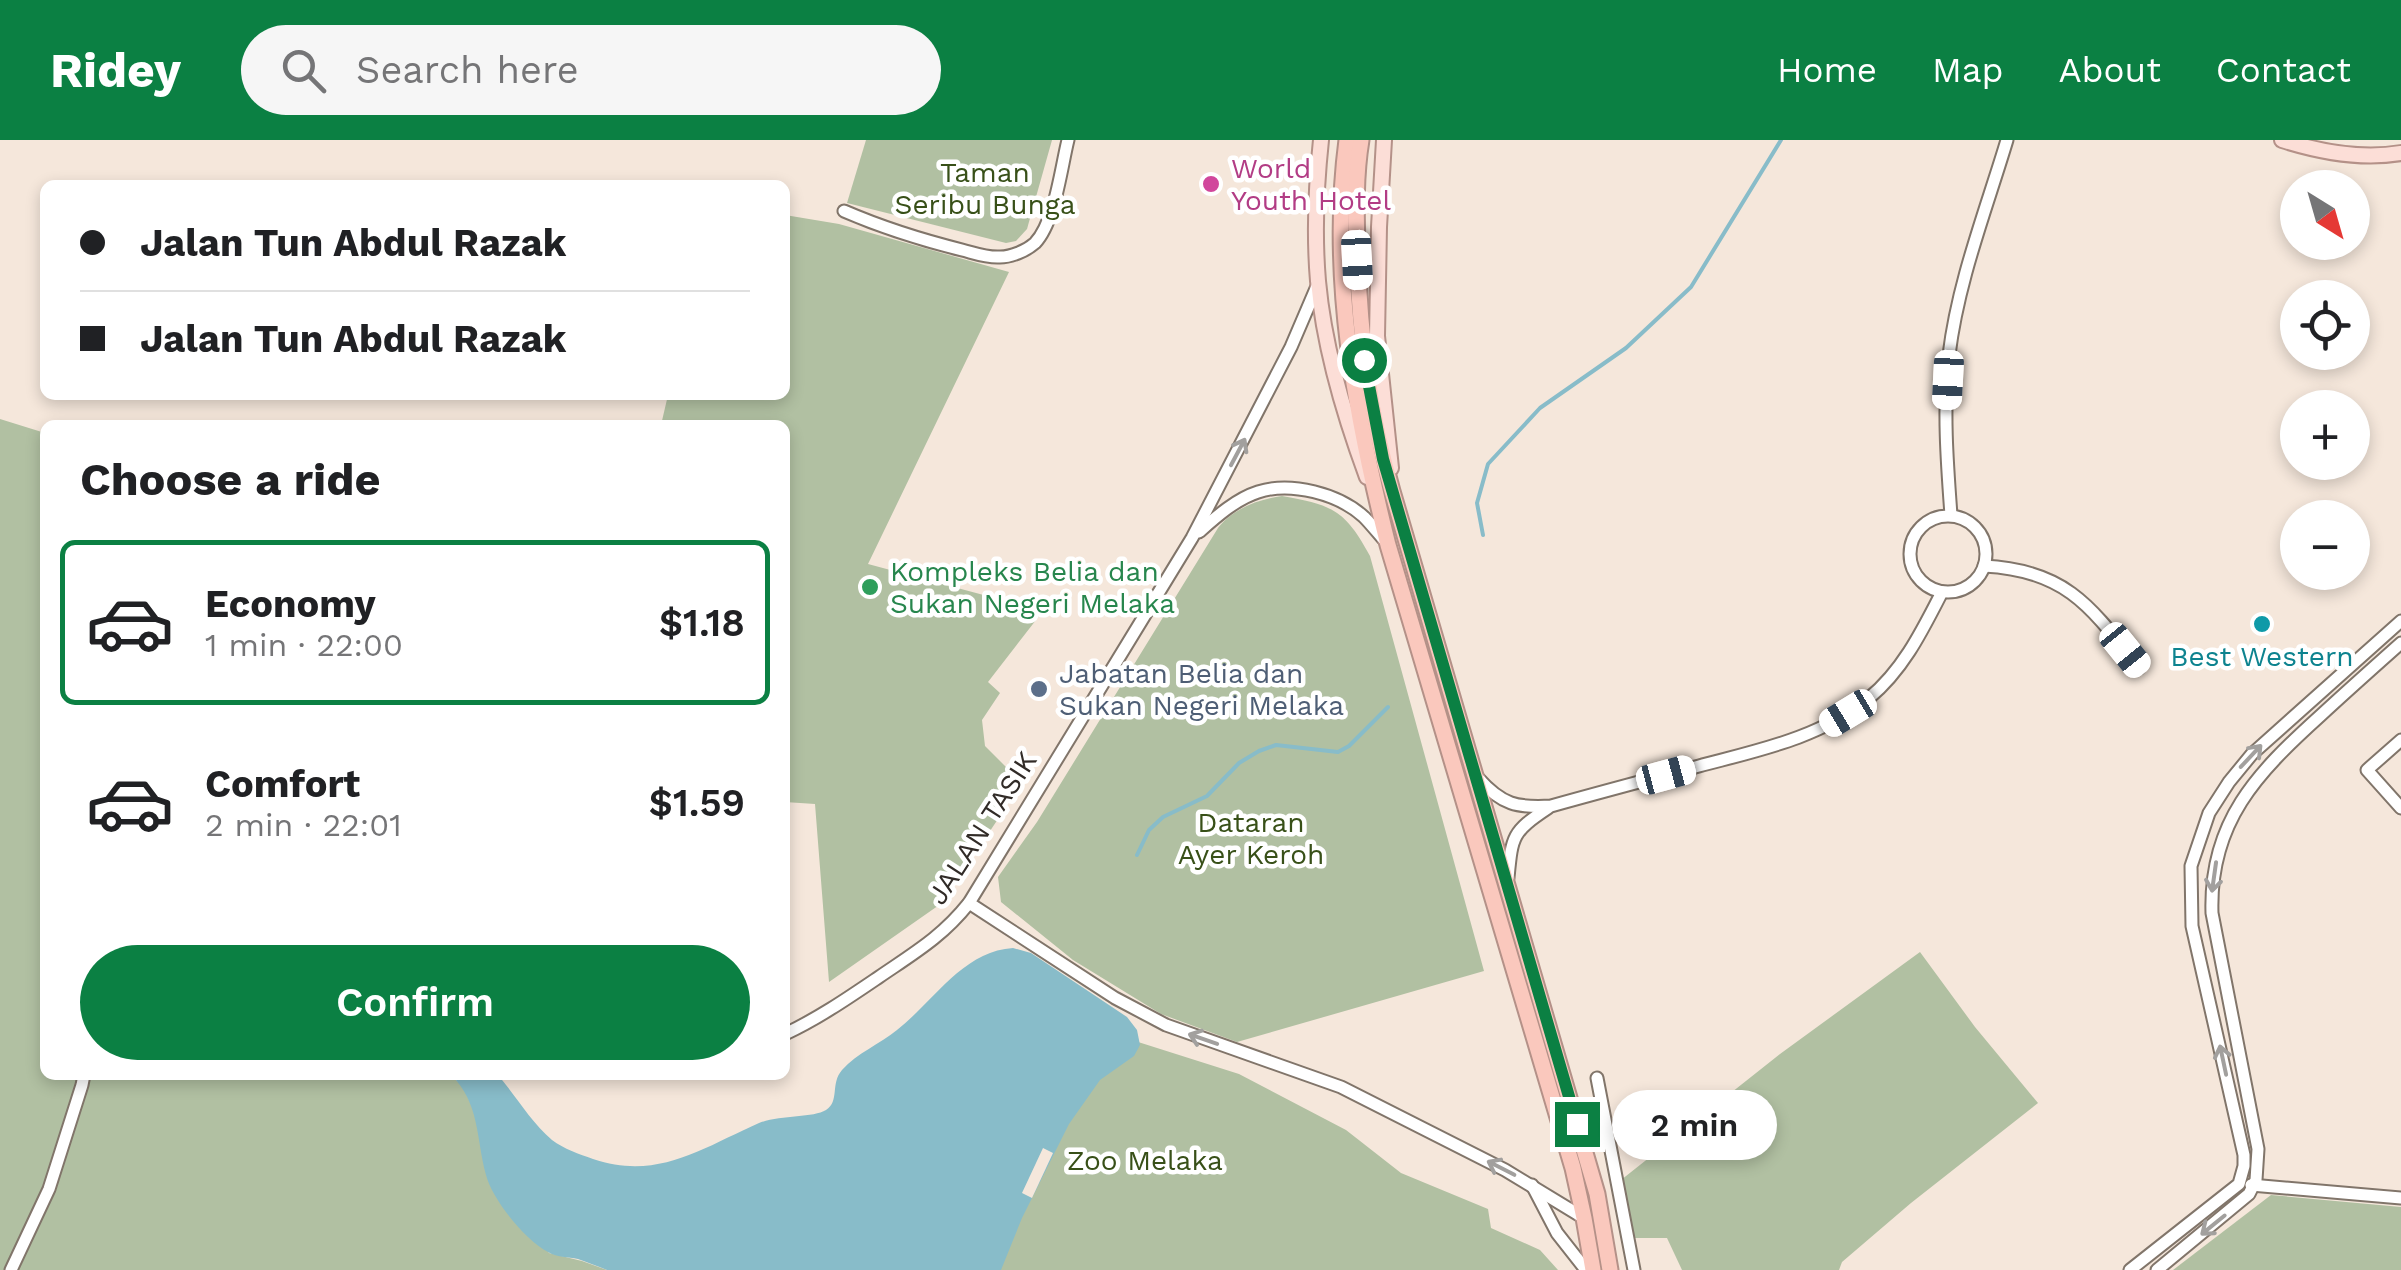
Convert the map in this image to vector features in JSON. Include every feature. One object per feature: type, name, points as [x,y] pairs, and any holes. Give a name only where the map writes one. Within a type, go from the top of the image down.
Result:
[{"type":"highway","points":[[1347,140],[1340,190],[1348,213],[1373,414],[1597,1194],[1610,1270]]},
{"type":"highway","points":[[1361,140],[1342,258],[1350,361],[1377,501],[1572,1168],[1584,1218],[1590,1270]]},
{"type":"main road","points":[[1320,140],[1316,182],[1318,284],[1346,413],[1377,501]]},
{"type":"main road","points":[[1384,140],[1378,336],[1392,491]]},
{"type":"main road","points":[[2282,140],[2352,155],[2401,153]]},
{"type":"street","points":[[844,211],[990,257],[1018,253],[1033,244],[1043,231],[1068,140]]},
{"type":"street","points":[[1951,516],[1946,456],[1949,355],[1962,290],[2008,140]]},
{"type":"street","name":"JALAN TASIK","points":[[790,1032],[822,1016],[932,942],[969,903],[1192,538],[1292,348],[1318,284]]},
{"type":"street","name":"JALAN TASIK","points":[[1192,538],[1222,512],[1258,492],[1284,488],[1319,493],[1344,503],[1364,517],[1388,544]]},
{"type":"street","points":[[1951,516],[1962,518],[1980,532],[1985,543],[1984,566],[1979,576],[1963,589],[1942,592],[1921,582],[1910,561],[1910,550],[1919,528],[1928,521],[1951,516]]},
{"type":"street","points":[[1984,566],[2034,574],[2074,594],[2140,668]]},
{"type":"street","points":[[1474,774],[1512,805],[1552,806],[1808,735],[1870,696],[1894,673],[1914,646],[1942,592]]},
{"type":"street","points":[[2130,1270],[2238,1184],[2244,1166],[2192,926],[2191,866],[2209,813],[2252,754],[2401,621]]},
{"type":"street","points":[[2156,1270],[2238,1204],[2254,1186],[2258,1150],[2212,912],[2219,848],[2237,806],[2269,764],[2401,642]]},
{"type":"street","points":[[2356,660],[2372,660],[2390,652]]},
{"type":"street","points":[[2401,740],[2368,770],[2401,808]]},
{"type":"street","points":[[1508,886],[1512,842],[1519,830],[1552,806]]},
{"type":"street","points":[[969,903],[1166,1026],[1341,1087],[1531,1184],[1584,1218]]},
{"type":"street","points":[[1597,1078],[1634,1270]]},
{"type":"street","points":[[11,1270],[49,1189],[83,1080]]},
{"type":"street","points":[[1531,1184],[1558,1232],[1590,1270]]},
{"type":"street","points":[[2238,1184],[2401,1198]]},
{"type":"green space","name":"Taman Seribu Bunga","points":[[866,140],[1052,140],[1027,229],[1016,241],[1006,243],[847,203]]},
{"type":"green space","name":"Kompleks Belia dan Sukan Negeri Melaka","points":[[790,216],[839,224],[1009,272],[868,564],[1043,611],[988,682],[1000,693],[982,720],[985,746],[1022,783],[942,903],[829,982],[815,804],[790,802],[790,420],[662,420],[667,400],[790,400]]},
{"type":"green space","points":[[0,419],[40,431],[40,1080],[456,1080],[472,1106],[479,1130],[549,1253],[607,1270],[0,1270]]},
{"type":"green space","name":"Dataran Ayer Keroh","points":[[1282,496],[1336,512],[1353,528],[1370,556],[1484,971],[1237,1042],[1161,1014],[1073,960],[1001,902],[998,877],[1037,822],[1218,528],[1247,506]]},
{"type":"green space","points":[[1920,952],[2038,1103],[1911,1203],[1842,1262],[1839,1270],[1682,1270],[1667,1238],[1629,1238],[1621,1180],[1780,1054]]},
{"type":"green space","name":"Zoo Melaka","points":[[1094,1028],[1239,1074],[1346,1130],[1401,1173],[1488,1209],[1491,1228],[1540,1250],[1558,1270],[948,1270]]},
{"type":"green space","points":[[2271,1195],[2401,1207],[2401,1270],[2173,1270]]},
{"type":"water","points":[[1013,948],[1031,953],[1127,1017],[1137,1030],[1140,1045],[1134,1056],[1100,1080],[1069,1124],[1001,1270],[607,1270],[555,1255],[539,1246],[495,1195],[486,1175],[472,1109],[455,1080],[502,1080],[544,1133],[572,1151],[616,1165],[659,1164],[699,1151],[759,1123],[826,1110],[833,1102],[838,1075],[848,1064],[897,1030],[964,968],[995,951]]},
{"type":"pier","points":[[1043,1148],[1053,1153],[1032,1198],[1022,1193]]},
{"type":"waterway","points":[[1483,535],[1477,503],[1488,464],[1540,408],[1626,348],[1691,287],[1781,140]]},
{"type":"waterway","points":[[1137,855],[1149,830],[1163,817],[1207,796],[1239,763],[1259,751],[1276,745],[1338,752],[1388,707]]},
{"type":"place","name":"World Youth Hotel","points":[[1211,184]]},
{"type":"place","name":"Kompleks Belia dan Sukan Negeri Melaka","points":[[870,587]]},
{"type":"place","name":"Best Western","points":[[2262,624]]},
{"type":"place","name":"Jabatan Belia dan Sukan Negeri Melaka","points":[[1039,689]]},
{"type":"route","points":[[1364,360],[1383,459],[1577,1124]]}]
